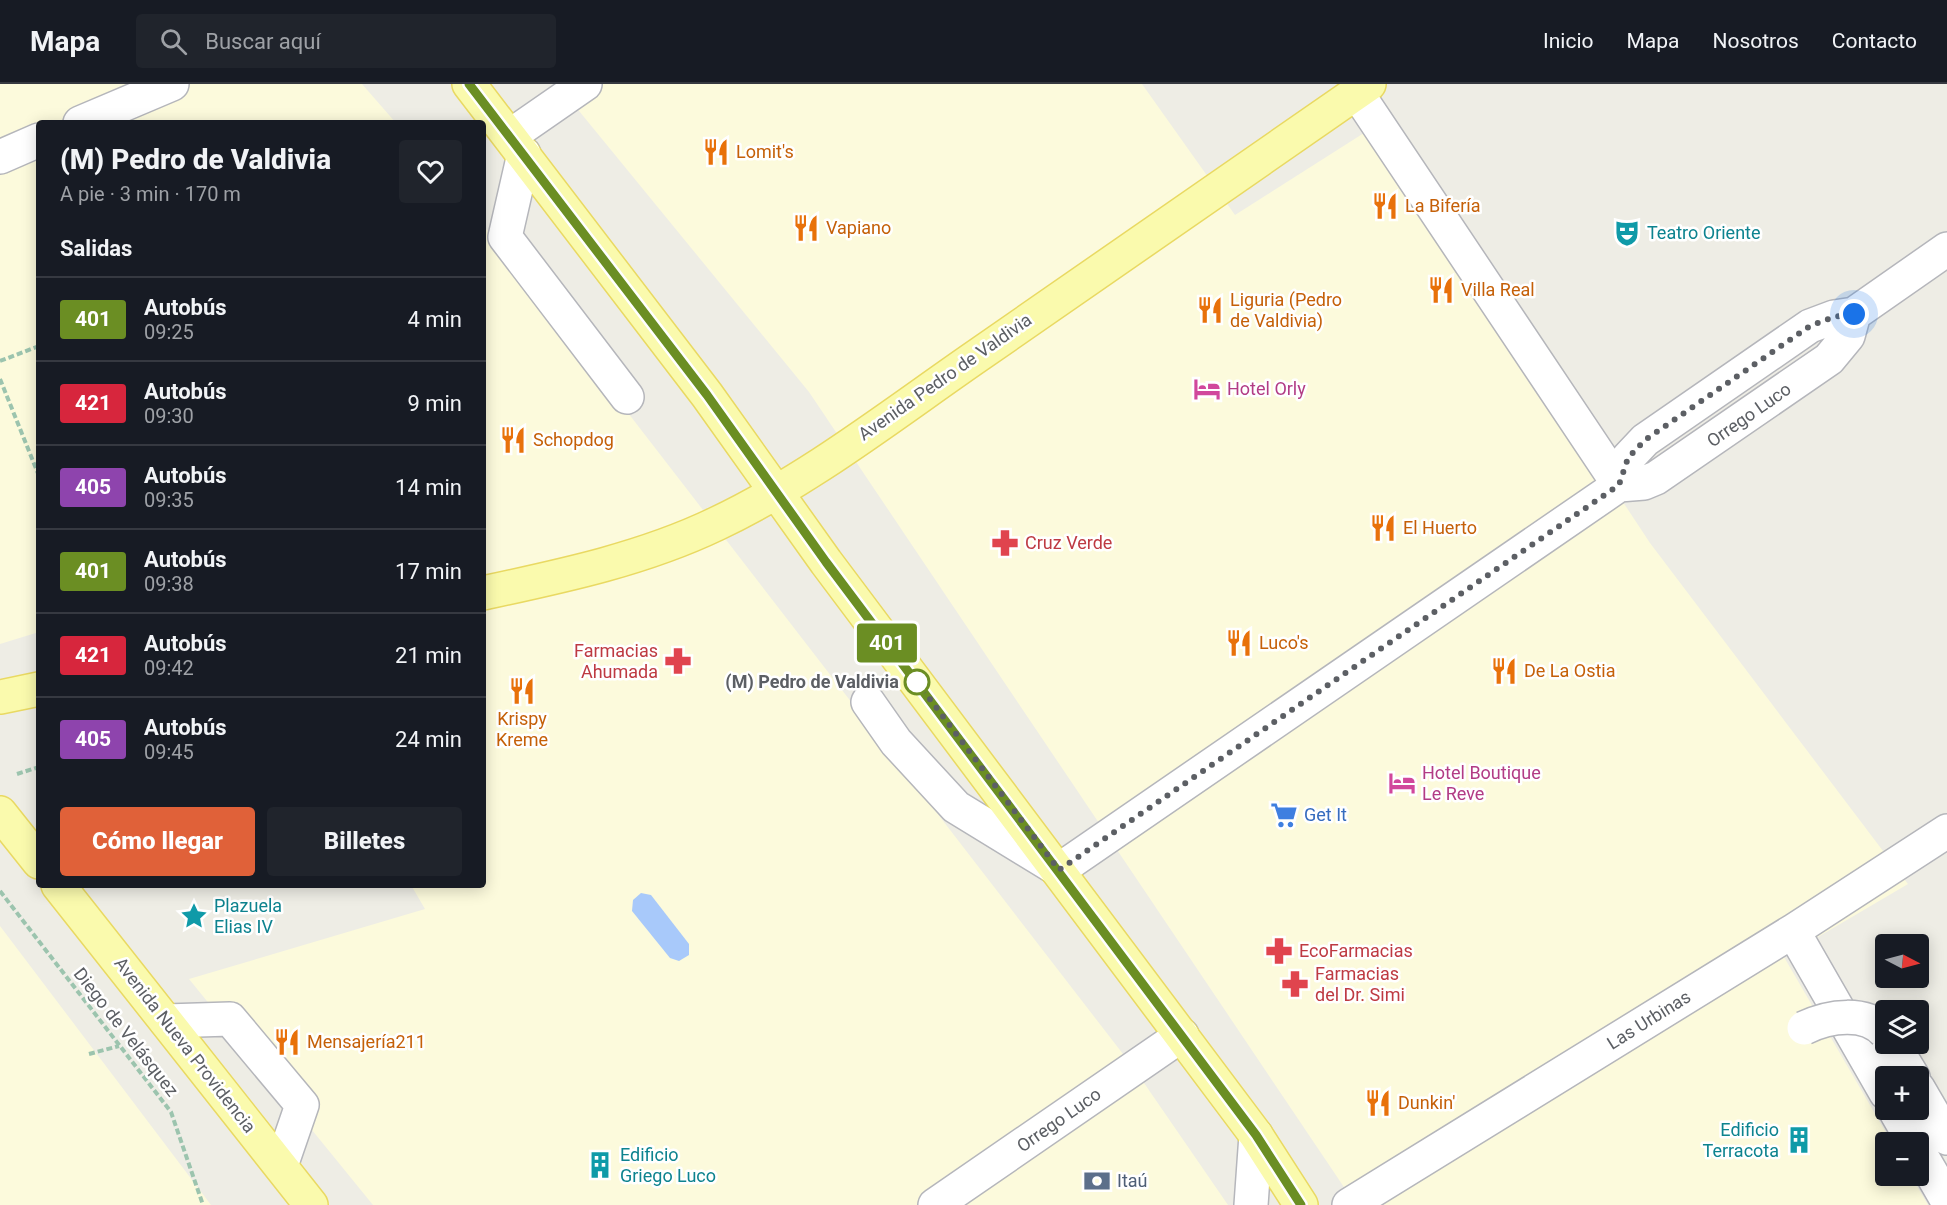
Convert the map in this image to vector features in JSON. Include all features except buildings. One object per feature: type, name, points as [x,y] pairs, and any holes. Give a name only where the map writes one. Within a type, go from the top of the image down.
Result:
[{"type":"main road","points":[[469,84],[777,491],[836,575],[1182,1035],[1256,1135],[1301,1205]]},
{"type":"main road","name":"Avenida Pedro de Valdivia","points":[[486,592],[609,564],[656,548],[716,524],[777,491],[894,413],[1363,88]]},
{"type":"main road","points":[[0,697],[36,689]]},
{"type":"main road","points":[[0,813],[36,858]]},
{"type":"main road","name":"Avenida Nueva Providencia","points":[[60,888],[311,1205]]},
{"type":"street","points":[[87,120],[172,84]]},
{"type":"street","points":[[585,84],[517,145],[505,237],[627,397]]},
{"type":"street","points":[[868,702],[896,742],[956,807],[1059,870],[1619,485],[1363,88]]},
{"type":"street","points":[[0,157],[36,141]]},
{"type":"street","name":"Orrego Luco","points":[[1619,485],[1628,458],[1645,440],[1810,326],[1834,317],[1854,314],[1947,249]]},
{"type":"street","name":"Las Urbinas","points":[[1349,1205],[1792,931],[1947,831]]},
{"type":"street","points":[[1792,931],[1875,1074]]},
{"type":"street","points":[[1804,1028],[1816,1022],[1847,1017],[1875,1025]]},
{"type":"street","points":[[166,1021],[230,1019],[302,1105],[280,1166]]},
{"type":"street","name":"Orrego Luco","points":[[936,1205],[1182,1035]]},
{"type":"street","points":[[1929,1107],[1947,1138]]},
{"type":"street","points":[[1251,1205],[1256,1135]]},
{"type":"street","points":[[1929,1169],[1947,1200]]},
{"type":"path","points":[[0,362],[36,347]]},
{"type":"path","points":[[0,379],[36,469]]},
{"type":"path","points":[[13,775],[36,768]]},
{"type":"path","name":"Diego de Velásquez","points":[[0,891],[171,1112],[203,1205]]},
{"type":"path","points":[[89,1054],[119,1046]]},
{"type":"shaded area","points":[[0,84],[362,84],[393,120],[36,120],[36,633],[0,644]]},
{"type":"shaded area","points":[[557,84],[1142,84],[1235,215],[1375,126],[1650,543],[1908,884],[1784,957],[1875,1114],[1875,1120],[1879,1120],[1886,1132],[1875,1132],[1875,1186],[1917,1186],[1928,1205],[1356,1205],[809,392]]},
{"type":"shaded area","points":[[486,229],[1133,1067],[1228,1205],[373,1205],[189,979],[425,909],[413,888],[486,888]]},
{"type":"shaded area","points":[[0,926],[211,1205],[0,1205]]},
{"type":"water","points":[[641,893],[651,895],[689,944],[689,955],[679,961],[670,958],[632,911],[633,900]]},
{"type":"bus line","name":"401","points":[[469,84],[707,395],[826,562],[1256,1135],[1301,1205]]},
{"type":"place","name":"Lomit's","points":[[716,152]]},
{"type":"place","name":"La Bifería","points":[[1385,206]]},
{"type":"place","name":"Vapiano","points":[[806,228]]},
{"type":"place","name":"Teatro Oriente","points":[[1627,233]]},
{"type":"place","name":"Villa Real","points":[[1441,290]]},
{"type":"place","name":"Liguria (Pedro de Valdivia)","points":[[1210,310]]},
{"type":"place","name":"Hotel Orly","points":[[1207,389]]},
{"type":"place","name":"Schopdog","points":[[513,440]]},
{"type":"place","name":"El Huerto","points":[[1383,528]]},
{"type":"place","name":"Cruz Verde","points":[[1005,543]]},
{"type":"place","name":"Luco's","points":[[1239,643]]},
{"type":"place","name":"Farmacias Ahumada","points":[[678,661]]},
{"type":"place","name":"De La Ostia","points":[[1504,671]]},
{"type":"place","name":"(M) Pedro de Valdivia","points":[[917,682]]},
{"type":"place","name":"Krispy Kreme","points":[[522,691]]},
{"type":"place","name":"Hotel Boutique Le Reve","points":[[1402,783]]},
{"type":"place","name":"Get It","points":[[1284,815]]},
{"type":"place","name":"Plazuela Elias IV","points":[[194,916]]},
{"type":"place","name":"EcoFarmacias","points":[[1279,951]]},
{"type":"place","name":"Farmacias del Dr. Simi","points":[[1295,984]]},
{"type":"place","name":"Mensajería211","points":[[287,1042]]},
{"type":"place","name":"Dunkin'","points":[[1378,1103]]},
{"type":"place","name":"Edificio Terracota","points":[[1799,1140]]},
{"type":"place","name":"Edificio Griego Luco","points":[[600,1165]]},
{"type":"place","name":"Itaú","points":[[1097,1181]]},
{"type":"route","points":[[917,682],[1059,870],[1619,485],[1628,458],[1645,440],[1810,326],[1834,317],[1854,314]]}]
